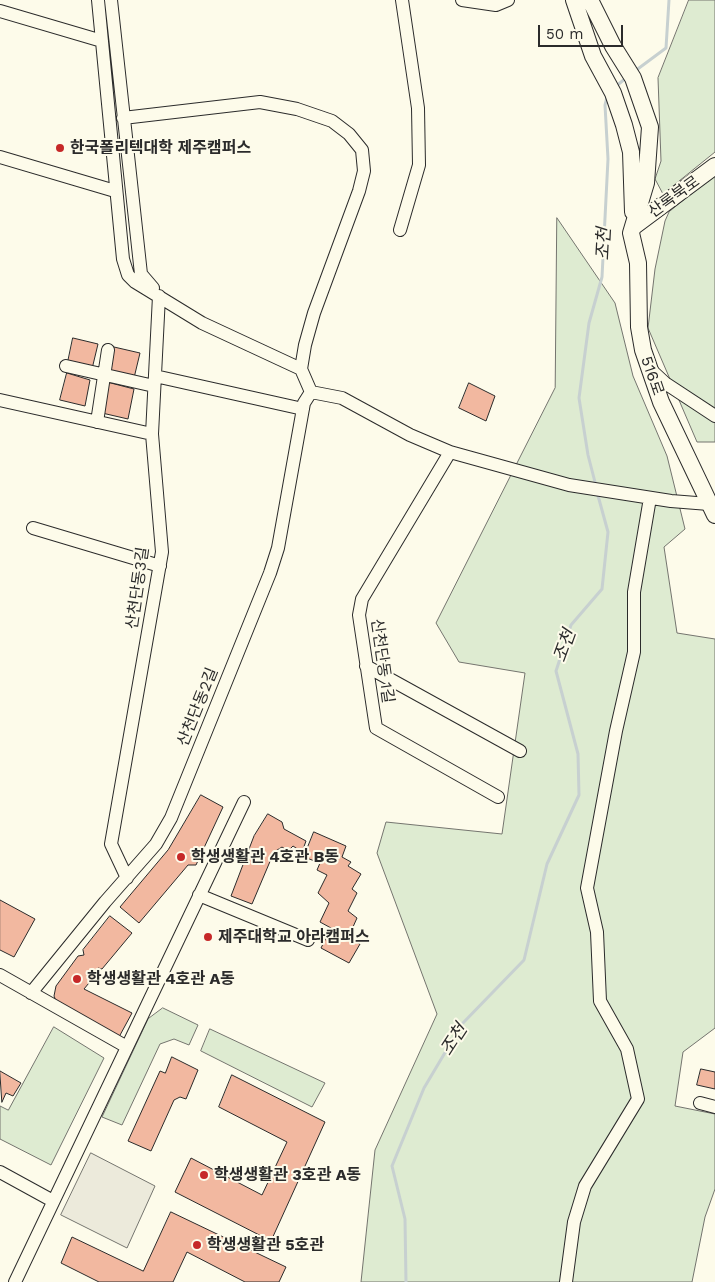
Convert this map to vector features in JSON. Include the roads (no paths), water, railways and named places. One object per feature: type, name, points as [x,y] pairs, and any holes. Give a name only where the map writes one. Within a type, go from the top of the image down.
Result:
[{"type":"main road","name":"516로","points":[[574,0],[594,56],[613,93],[624,125],[630,152],[633,228]]},
{"type":"main road","name":"516로","points":[[590,0],[613,46],[633,78],[650,127],[646,183],[631,233],[638,264],[639,327],[647,366],[679,442],[712,509]]},
{"type":"main road","name":"산록북로","points":[[633,228],[715,166]]},
{"type":"street","points":[[98,0],[123,259],[128,275],[202,323],[301,369]]},
{"type":"street","points":[[111,0],[140,274],[159,296]]},
{"type":"street","points":[[400,230],[419,165],[418,108],[402,0]]},
{"type":"street","points":[[462,0],[496,4],[508,0]]},
{"type":"street","points":[[0,11],[102,41]]},
{"type":"street","points":[[123,118],[260,102],[297,109],[332,121],[349,134],[362,150],[364,171],[359,191],[314,313],[305,345],[301,369],[311,392],[342,398],[410,435],[450,452],[569,485],[712,509]]},
{"type":"street","points":[[0,157],[116,191]]},
{"type":"street","name":"산천단동3길","points":[[127,878],[111,844],[162,552],[152,434],[159,296]]},
{"type":"street","points":[[97,422],[108,350]]},
{"type":"street","points":[[66,366],[104,375],[154,381],[303,409]]},
{"type":"street","points":[[647,366],[665,383],[715,416]]},
{"type":"street","name":"산천단동2길","points":[[31,993],[156,844],[171,818],[270,573],[278,548],[303,409],[311,392]]},
{"type":"street","points":[[0,400],[152,434]]},
{"type":"street","name":"산천단동 1길","points":[[450,452],[362,599],[359,615],[366,666],[376,728],[498,797]]},
{"type":"street","points":[[566,1282],[574,1222],[584,1186],[638,1099],[627,1049],[600,1001],[598,932],[587,888],[616,731],[634,652],[634,592],[650,498]]},
{"type":"street","points":[[33,528],[160,566]]},
{"type":"street","points":[[366,666],[520,750]]},
{"type":"street","points":[[15,1282],[244,802]]},
{"type":"street","points":[[199,895],[308,940]]},
{"type":"street","points":[[0,975],[127,1047]]},
{"type":"street","points":[[700,1103],[715,1107]]},
{"type":"street","points":[[0,1172],[53,1202]]},
{"type":"waterway","name":"조천","points":[[635,71],[666,48],[669,0]]},
{"type":"waterway","name":"조천","points":[[615,87],[626,78]]},
{"type":"waterway","name":"조천","points":[[596,486],[588,455],[579,398],[589,323],[602,277],[608,159],[605,105],[607,97]]},
{"type":"waterway","name":"조천","points":[[406,1282],[405,1219],[392,1166],[424,1088],[462,1024],[524,960],[547,864],[579,795],[578,754],[556,671],[571,625],[602,589],[608,532],[597,492]]},
{"type":"place","name":"한국폴리텍대학 제주캠퍼스","points":[[60,148]]},
{"type":"place","name":"학생생활관 4호관 B동","points":[[181,857]]},
{"type":"place","name":"제주대학교 아라캠퍼스","points":[[208,937]]},
{"type":"place","name":"학생생활관 4호관 A동","points":[[77,979]]},
{"type":"place","name":"학생생활관 3호관 A동","points":[[204,1175]]},
{"type":"place","name":"학생생활관 5호관","points":[[197,1245]]}]
